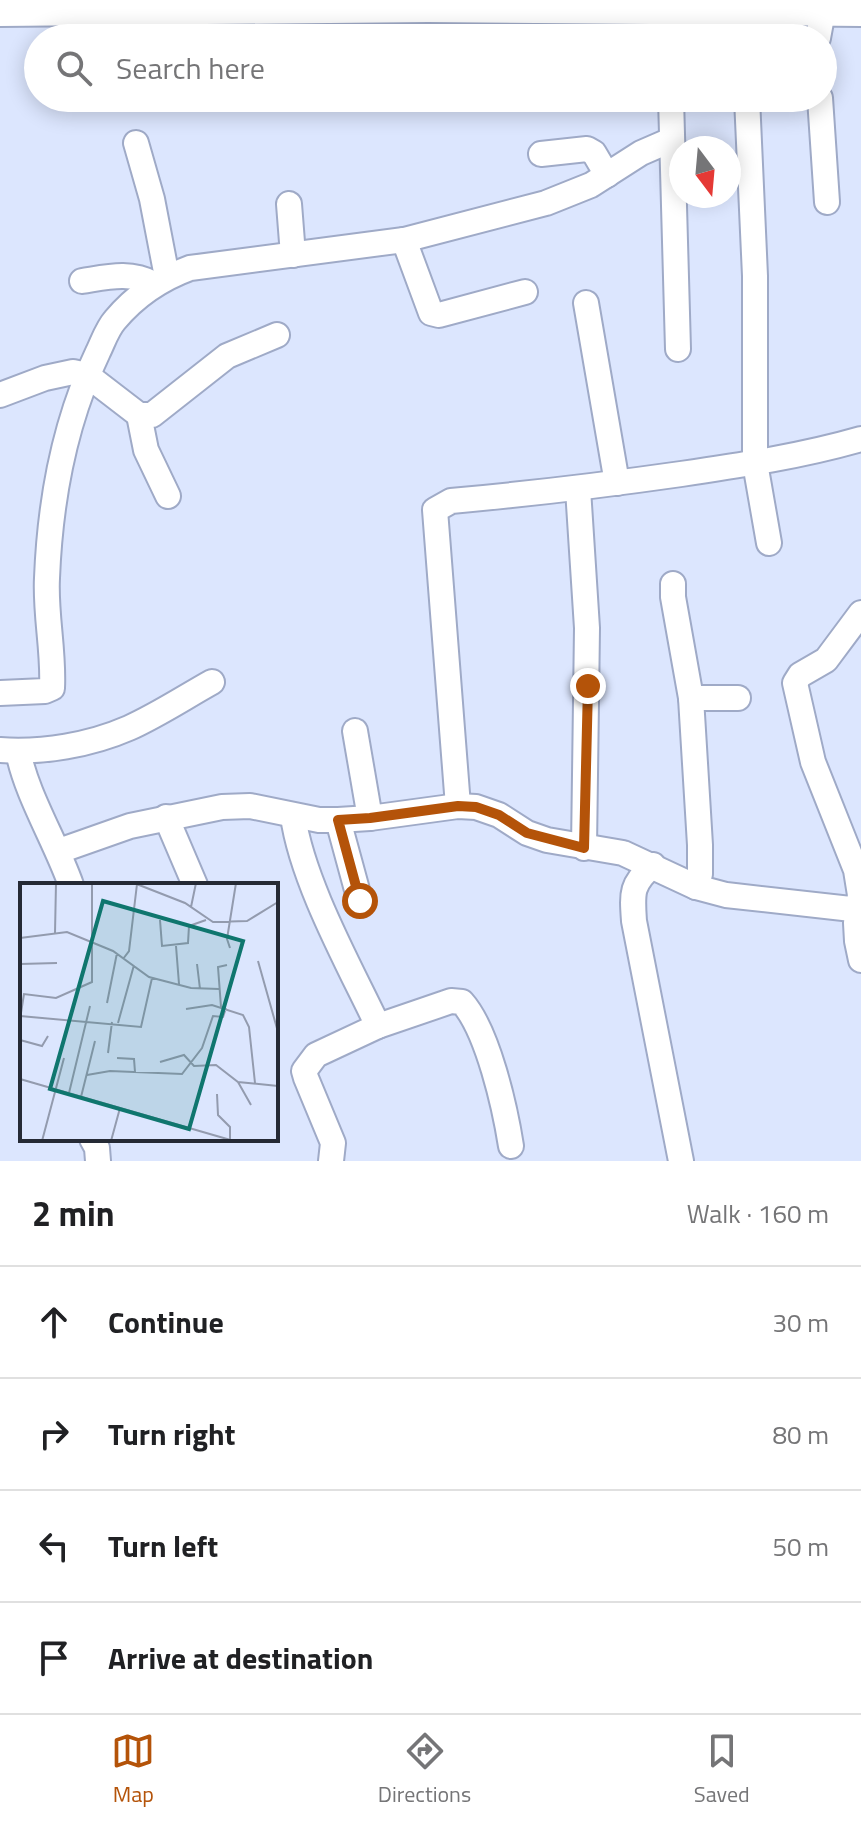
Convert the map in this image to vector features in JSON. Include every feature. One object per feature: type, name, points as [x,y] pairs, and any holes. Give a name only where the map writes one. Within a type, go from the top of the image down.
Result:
[{"type":"street","points":[[0,11],[64,4],[428,4],[671,24],[743,24],[861,11]]},
{"type":"street","points":[[671,112],[671,136]]},
{"type":"street","points":[[748,112],[755,276],[755,463],[769,543]]},
{"type":"street","points":[[821,112],[827,202]]},
{"type":"street","points":[[0,693],[52,688],[47,609],[51,536],[67,443],[87,375],[112,322],[160,280],[190,268],[404,240],[546,203],[581,190],[641,153],[669,141]]},
{"type":"street","points":[[136,143],[152,199],[160,280]]},
{"type":"street","points":[[541,154],[587,149],[594,153],[607,175]]},
{"type":"street","points":[[289,204],[293,255]]},
{"type":"street","points":[[673,208],[678,349]]},
{"type":"street","points":[[404,240],[431,313],[439,315],[525,292]]},
{"type":"street","points":[[82,281],[122,275],[160,280]]},
{"type":"street","points":[[586,303],[617,483]]},
{"type":"street","points":[[0,395],[45,378],[73,372],[87,375],[139,415],[152,415],[227,356],[277,335]]},
{"type":"street","points":[[139,415],[146,450],[168,496]]},
{"type":"street","points":[[458,806],[435,510],[451,501],[578,489],[755,463],[861,439]]},
{"type":"street","points":[[578,489],[587,628],[584,848]]},
{"type":"street","points":[[673,584],[691,698],[700,845],[700,874],[696,887]]},
{"type":"street","points":[[861,613],[826,660],[800,675],[795,683],[813,762],[856,870],[860,895],[857,941],[861,960]]},
{"type":"street","points":[[70,883],[25,776],[9,751],[73,746],[129,728],[212,682]]},
{"type":"street","points":[[691,698],[738,698]]},
{"type":"street","points":[[355,731],[370,818]]},
{"type":"street","points":[[59,851],[130,826],[222,807],[250,806],[293,816],[338,820],[458,806],[476,807],[499,815],[527,833],[584,848],[623,853],[696,887],[726,895],[859,910]]},
{"type":"street","points":[[293,816],[304,861],[334,934],[378,1026]]},
{"type":"street","points":[[166,817],[194,883]]},
{"type":"street","points":[[338,820],[360,901]]},
{"type":"street","points":[[653,865],[639,877],[632,893],[634,921],[681,1161]]},
{"type":"street","points":[[331,1161],[333,1143],[304,1071],[316,1055],[378,1026],[451,1001],[462,1002],[469,1010],[489,1057],[504,1103],[511,1146]]},
{"type":"street","points":[[93,1141],[98,1161]]},
{"type":"route","points":[[360,901],[338,820],[458,806],[476,807],[499,815],[527,833],[584,848],[588,686]]}]
